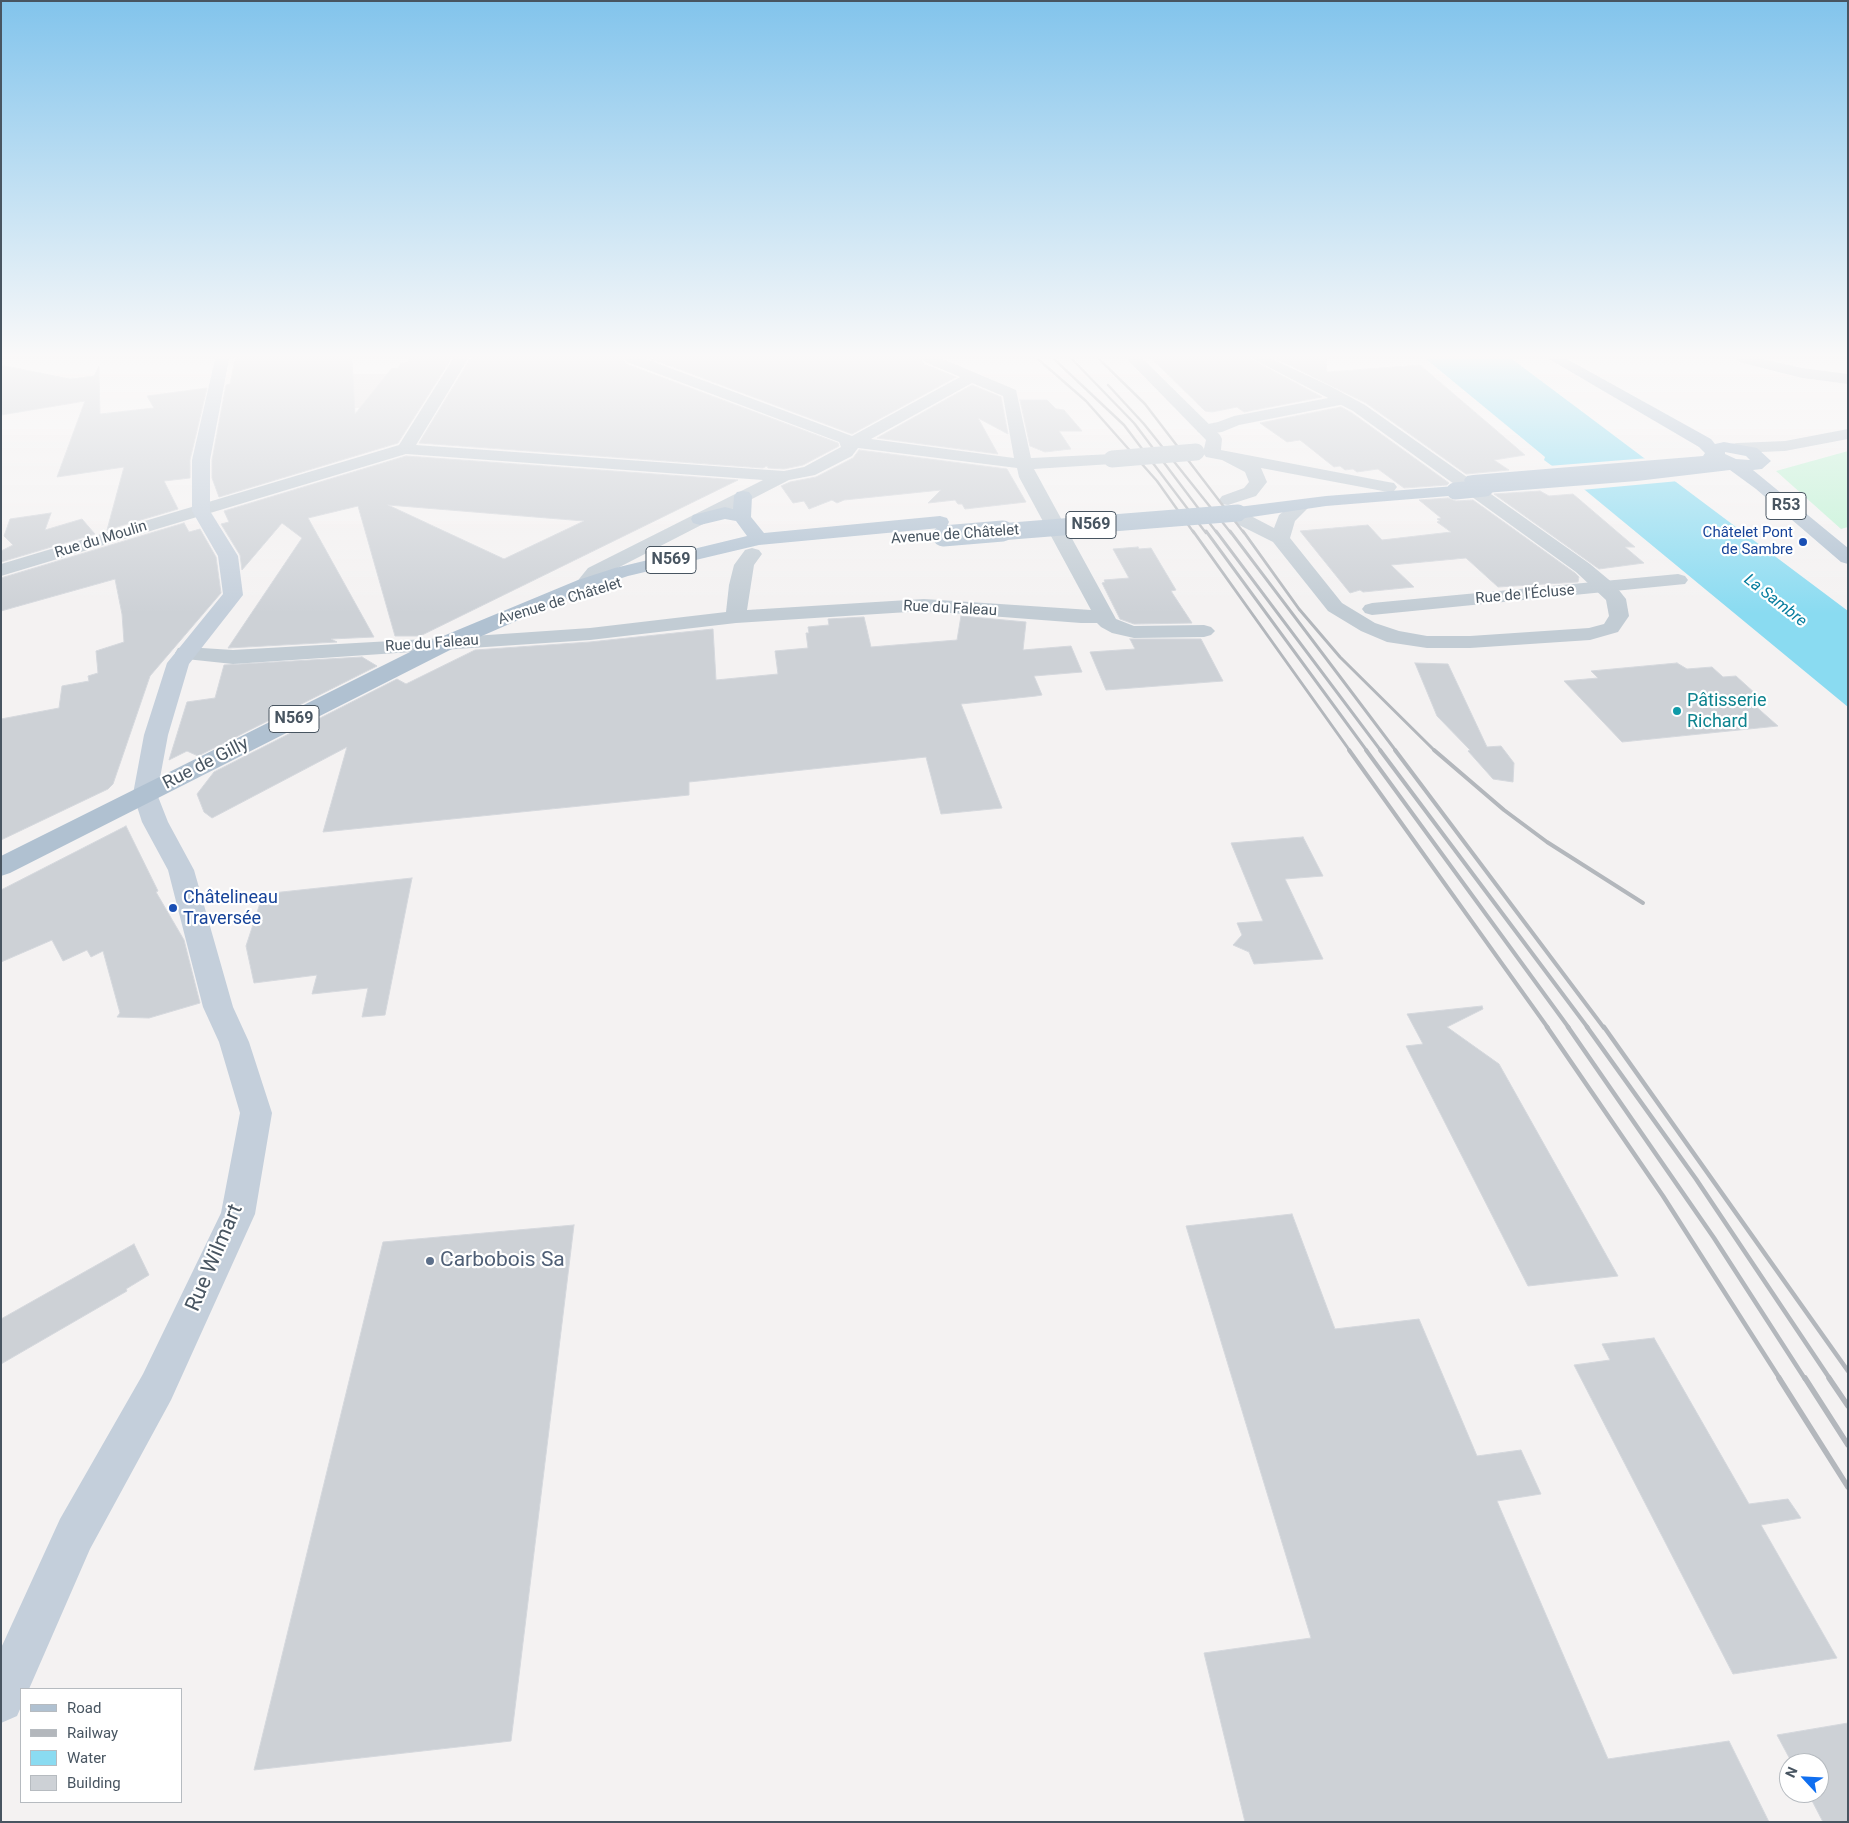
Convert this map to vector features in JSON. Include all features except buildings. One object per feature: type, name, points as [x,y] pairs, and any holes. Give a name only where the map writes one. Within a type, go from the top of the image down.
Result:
[{"type":"main road","points":[[145,794],[156,735],[178,664],[232,595],[228,556],[201,511],[201,460],[204,444]]},
{"type":"main road","name":"N569","points":[[1672,470],[1686,455],[1687,447],[1684,444]]},
{"type":"main road","name":"R53","points":[[1706,444],[1719,458],[1735,456],[1843,554]]},
{"type":"main road","name":"Avenue de Châtelet","points":[[1236,510],[1388,487],[1450,486],[1672,470],[1710,459],[1714,452]]},
{"type":"main road","name":"Avenue de Châtelet","points":[[1551,479],[1638,476],[1735,456],[1749,466],[1761,462]]},
{"type":"main road","name":"R53","points":[[1761,462],[1760,469],[1770,481],[1792,500],[1843,554]]},
{"type":"main road","name":"N569","points":[[1672,470],[1716,478],[1741,486],[1843,554]]},
{"type":"main road","name":"Avenue de Châtelet","points":[[492,623],[585,584],[622,572],[755,546],[771,550],[942,529],[1236,510],[1303,504],[1450,486]]},
{"type":"main road","points":[[743,496],[742,517],[755,546]]},
{"type":"main road","points":[[700,519],[725,513],[742,517]]},
{"type":"main road","name":"Avenue de Châtelet","points":[[492,623],[619,583],[755,546]]},
{"type":"main road","name":"Rue de Gilly","points":[[1,867],[444,644],[492,623]]},
{"type":"main road","name":"Rue Wilmart","points":[[1,1700],[75,1534],[157,1387],[238,1214],[256,1113],[234,1042],[218,1007],[182,870],[154,822],[145,794]]},
{"type":"street","points":[[408,444],[405,449],[784,476]]},
{"type":"street","points":[[585,584],[595,572],[784,476],[809,471],[846,452],[852,444]]},
{"type":"street","points":[[869,444],[1024,464],[1204,452],[1388,487]]},
{"type":"street","points":[[1020,444],[1028,477],[1108,623],[1119,629],[1134,632],[1204,631]]},
{"type":"street","points":[[1204,452],[1210,444]]},
{"type":"street","points":[[1204,452],[1253,469],[1258,482],[1236,510],[1280,538],[1335,607],[1368,627],[1412,640],[1470,642],[1590,634],[1611,628],[1619,616],[1616,600],[1607,588],[1583,568],[1410,444]]},
{"type":"street","name":"Avenue de Châtelet","points":[[1735,456],[1795,444]]},
{"type":"street","name":"Avenue de Châtelet","points":[[1761,462],[1796,451],[1832,444]]},
{"type":"street","name":"Rue du Moulin","points":[[1,570],[405,449]]},
{"type":"street","points":[[1280,538],[1286,519],[1303,504]]},
{"type":"street","points":[[736,616],[744,565],[755,546]]},
{"type":"street","name":"Rue de l'Écluse","points":[[1372,609],[1678,580]]},
{"type":"street","name":"Rue du Faleau","points":[[186,653],[233,657],[444,644],[590,634],[736,616],[924,605],[1081,617],[1104,616]]},
{"type":"green space","points":[[1848,451],[1848,527],[1841,529],[1776,471]]},
{"type":"water","name":"La Sambre","points":[[1529,444],[1625,444],[1848,611],[1848,707],[1585,490],[1544,460],[1545,457]]},
{"type":"pier","points":[[1649,458],[1679,481],[1581,490],[1548,466]]},
{"type":"railway","points":[[1124,444],[1157,481],[1194,533]]},
{"type":"railway","points":[[1138,444],[1206,533]]},
{"type":"railway","points":[[1150,444],[1217,533]]},
{"type":"railway","points":[[1160,444],[1231,533]]},
{"type":"railway","points":[[1176,444],[1244,533]]},
{"type":"railway","points":[[1193,531],[1350,751]]},
{"type":"railway","points":[[1206,531],[1367,751]]},
{"type":"railway","points":[[1216,531],[1381,751]]},
{"type":"railway","points":[[1230,531],[1396,751]]},
{"type":"railway","points":[[1243,531],[1299,609],[1340,657],[1435,751]]},
{"type":"railway","points":[[1349,750],[1548,1028]]},
{"type":"railway","points":[[1366,750],[1569,1028]]},
{"type":"railway","points":[[1380,750],[1588,1028]]},
{"type":"railway","points":[[1395,750],[1604,1028]]},
{"type":"railway","points":[[1434,750],[1504,810],[1547,842],[1643,903]]},
{"type":"railway","points":[[1547,1027],[1663,1196],[1780,1379]]},
{"type":"railway","points":[[1568,1027],[1714,1238],[1805,1379]]},
{"type":"railway","points":[[1587,1027],[1696,1179],[1830,1379]]},
{"type":"railway","points":[[1604,1027],[1848,1371]]},
{"type":"railway","points":[[1779,1378],[1848,1487]]},
{"type":"railway","points":[[1805,1378],[1848,1445]]},
{"type":"railway","points":[[1829,1378],[1848,1406]]},
{"type":"place","name":"Châtelet Pont de Sambre","points":[[1803,542]]},
{"type":"place","name":"Pâtisserie Richard","points":[[1677,711]]},
{"type":"place","name":"Châtelineau Traversée","points":[[173,908]]},
{"type":"place","name":"Carbobois Sa","points":[[430,1261]]}]
